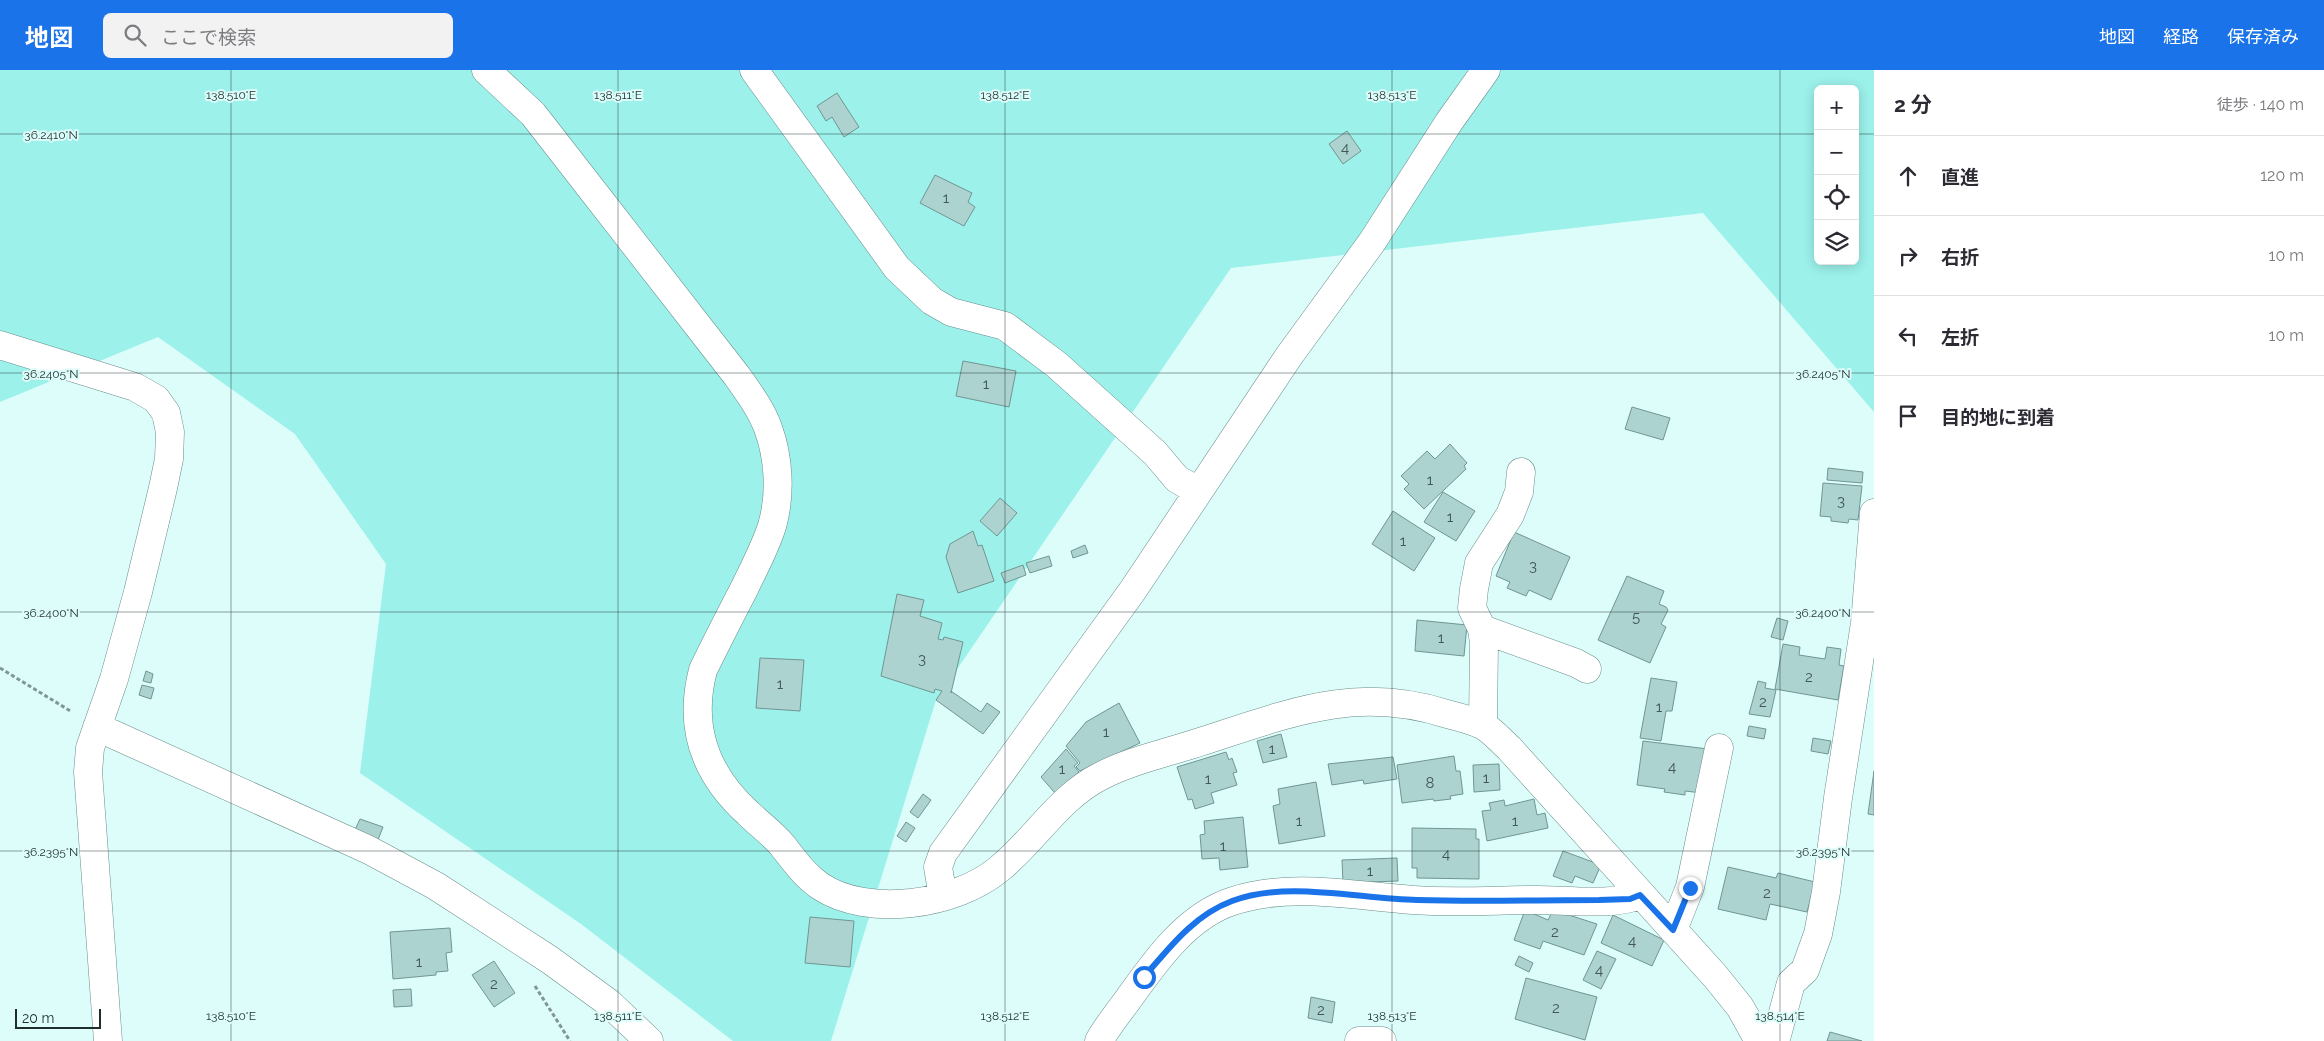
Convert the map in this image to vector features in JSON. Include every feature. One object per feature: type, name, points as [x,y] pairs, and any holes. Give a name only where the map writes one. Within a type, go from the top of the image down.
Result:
[{"type":"street","points":[[486,70],[533,114],[615,218],[737,376],[756,403],[768,428],[775,454],[777,478],[776,504],[772,526],[753,570],[703,670],[698,688],[699,734],[713,772],[741,807],[780,843],[799,868],[820,886],[844,898],[868,902],[901,904],[943,897],[970,888],[999,869],[1066,800],[1100,776],[1304,709],[1346,702],[1385,701],[1419,705],[1483,726],[1509,748],[1740,1007],[1759,1041]]},
{"type":"street","points":[[754,70],[897,268],[925,294],[950,312],[1005,326],[1057,365],[1155,452],[1177,479],[1198,491]]},
{"type":"street","points":[[943,897],[938,867],[943,853],[1133,590],[1289,356],[1372,242],[1449,122],[1486,70]]},
{"type":"street","points":[[0,345],[135,387],[156,399],[166,413],[170,432],[169,459],[138,592],[114,679],[90,748],[88,772],[108,1041]]},
{"type":"street","points":[[1483,726],[1484,643],[1482,629],[1472,608],[1479,563],[1510,515],[1519,492],[1521,472]]},
{"type":"street","points":[[1767,1041],[1777,1035],[1791,983],[1806,970],[1818,934],[1866,623],[1874,513]]},
{"type":"street","points":[[1482,629],[1576,663],[1587,669]]},
{"type":"street","points":[[97,727],[369,850],[436,886],[550,960],[610,1003],[649,1041]]},
{"type":"street","points":[[1673,930],[1690,888],[1719,748]]},
{"type":"street","points":[[1099,1041],[1144,977],[1178,937],[1206,914],[1232,901],[1272,892],[1327,893],[1416,900],[1599,900],[1630,899],[1640,895]]},
{"type":"street","points":[[1358,1041],[1382,1041]]},
{"type":"path","points":[[0,668],[97,727]]},
{"type":"shaded area","points":[[0,70],[1874,70],[1874,412],[1703,213],[1231,268],[936,700],[831,1041],[733,1041],[581,924],[360,773],[386,564],[295,434],[158,337],[0,402]]},
{"type":"building","points":[[837,93],[859,127],[844,137],[832,117],[826,121],[817,106]]},
{"type":"building","points":[[1347,131],[1361,151],[1343,164],[1329,144]]},
{"type":"building","points":[[935,175],[972,193],[968,202],[975,207],[964,226],[920,203]]},
{"type":"building","points":[[963,361],[1016,371],[1009,407],[956,396]]},
{"type":"building","points":[[1632,407],[1670,418],[1663,440],[1625,429]]},
{"type":"building","points":[[1450,444],[1467,463],[1464,466],[1466,469],[1424,509],[1404,489],[1409,484],[1401,476],[1427,451],[1435,459]]},
{"type":"building","points":[[1828,468],[1863,472],[1862,483],[1827,480]]},
{"type":"building","points":[[1823,483],[1862,486],[1858,520],[1849,519],[1848,523],[1831,521],[1831,517],[1820,516]]},
{"type":"building","points":[[1443,492],[1475,511],[1456,541],[1424,522]]},
{"type":"building","points":[[1000,498],[1017,513],[997,536],[980,521]]},
{"type":"building","points":[[1393,511],[1435,538],[1414,571],[1372,544]]},
{"type":"building","points":[[973,531],[978,546],[982,545],[994,581],[958,593],[946,557],[950,544]]},
{"type":"building","points":[[1514,532],[1570,557],[1551,600],[1529,590],[1526,596],[1507,588],[1510,582],[1496,576]]},
{"type":"building","points":[[1085,545],[1088,553],[1073,558],[1071,551]]},
{"type":"building","points":[[1049,556],[1052,566],[1030,573],[1026,563]]},
{"type":"building","points":[[1023,565],[1026,575],[1005,583],[1001,573]]},
{"type":"building","points":[[1627,576],[1664,591],[1659,604],[1668,610],[1661,624],[1666,627],[1650,663],[1598,640]]},
{"type":"building","points":[[897,594],[924,600],[920,616],[942,623],[938,639],[943,640],[944,637],[963,642],[951,691],[981,712],[987,703],[1000,712],[983,734],[936,700],[942,691],[935,689],[934,693],[881,676]]},
{"type":"building","points":[[1777,618],[1788,621],[1783,640],[1771,637]]},
{"type":"building","points":[[1417,620],[1467,625],[1464,656],[1415,651]]},
{"type":"building","points":[[1783,644],[1800,647],[1799,655],[1825,659],[1827,647],[1841,649],[1839,665],[1844,666],[1838,700],[1775,689]]},
{"type":"building","points":[[760,658],[804,660],[800,711],[756,708]]},
{"type":"building","points":[[146,671],[153,674],[151,683],[143,681]]},
{"type":"building","points":[[1651,678],[1677,682],[1672,711],[1666,711],[1661,741],[1640,738]]},
{"type":"building","points":[[1758,681],[1766,683],[1765,688],[1776,690],[1770,717],[1749,714]]},
{"type":"building","points":[[142,685],[154,688],[151,699],[139,695]]},
{"type":"building","points":[[1119,703],[1140,743],[1080,771],[1076,767],[1080,763],[1066,746],[1086,722]]},
{"type":"building","points":[[1749,726],[1766,729],[1764,739],[1747,736]]},
{"type":"building","points":[[1281,734],[1287,757],[1263,763],[1257,741]]},
{"type":"building","points":[[1813,738],[1831,741],[1828,754],[1811,751]]},
{"type":"building","points":[[1643,741],[1708,749],[1702,793],[1685,791],[1685,795],[1664,792],[1665,789],[1637,785]]},
{"type":"building","points":[[1066,749],[1078,763],[1074,766],[1079,772],[1055,793],[1041,777]]},
{"type":"building","points":[[1226,752],[1229,760],[1232,758],[1237,772],[1233,773],[1237,785],[1211,793],[1214,803],[1195,809],[1192,799],[1188,800],[1177,767]]},
{"type":"building","points":[[1454,756],[1456,771],[1460,771],[1463,794],[1450,796],[1451,799],[1402,803],[1397,765]]},
{"type":"building","points":[[1393,757],[1397,779],[1364,784],[1363,780],[1332,785],[1328,764]]},
{"type":"building","points":[[1499,764],[1500,790],[1474,792],[1473,765]]},
{"type":"building","points":[[1874,771],[1874,815],[1868,814]]},
{"type":"building","points":[[1316,782],[1325,836],[1279,844],[1273,806],[1280,804],[1278,789]]},
{"type":"building","points":[[923,794],[931,800],[918,818],[910,812]]},
{"type":"building","points":[[1534,799],[1537,815],[1545,813],[1548,828],[1487,841],[1482,811],[1491,810],[1489,803],[1504,800],[1505,806]]},
{"type":"building","points":[[1243,817],[1248,867],[1220,870],[1219,858],[1202,859],[1200,835],[1205,834],[1204,821]]},
{"type":"building","points":[[360,819],[383,827],[376,845],[353,834]]},
{"type":"building","points":[[906,822],[915,828],[906,842],[897,836]]},
{"type":"building","points":[[1412,828],[1476,829],[1476,839],[1479,839],[1479,879],[1417,878],[1417,868],[1412,868]]},
{"type":"building","points":[[1563,851],[1601,865],[1593,883],[1575,876],[1572,883],[1553,876]]},
{"type":"building","points":[[1397,858],[1398,881],[1343,883],[1342,860]]},
{"type":"building","points":[[1728,867],[1776,878],[1778,873],[1815,882],[1807,912],[1770,904],[1766,920],[1718,909]]},
{"type":"building","points":[[1525,910],[1548,920],[1553,910],[1597,924],[1584,955],[1543,941],[1540,949],[1514,940]]},
{"type":"building","points":[[1613,915],[1664,940],[1652,966],[1601,943]]},
{"type":"building","points":[[810,917],[854,921],[850,967],[805,963]]},
{"type":"building","points":[[450,928],[452,952],[446,953],[448,971],[436,972],[436,975],[393,979],[390,932]]},
{"type":"building","points":[[1597,951],[1616,959],[1601,989],[1583,980]]},
{"type":"building","points":[[1519,956],[1533,963],[1529,972],[1515,965]]},
{"type":"building","points":[[494,961],[515,993],[494,1007],[472,975]]},
{"type":"building","points":[[1526,978],[1597,997],[1585,1040],[1515,1019]]},
{"type":"building","points":[[411,989],[412,1006],[394,1007],[393,990]]},
{"type":"building","points":[[1311,997],[1335,1002],[1332,1023],[1308,1018]]},
{"type":"building","points":[[1830,1032],[1862,1041],[1827,1041]]},
{"type":"route","points":[[1144,977],[1178,937],[1206,914],[1232,901],[1272,892],[1327,893],[1416,900],[1599,900],[1630,899],[1640,895],[1673,930],[1690,888]]}]
